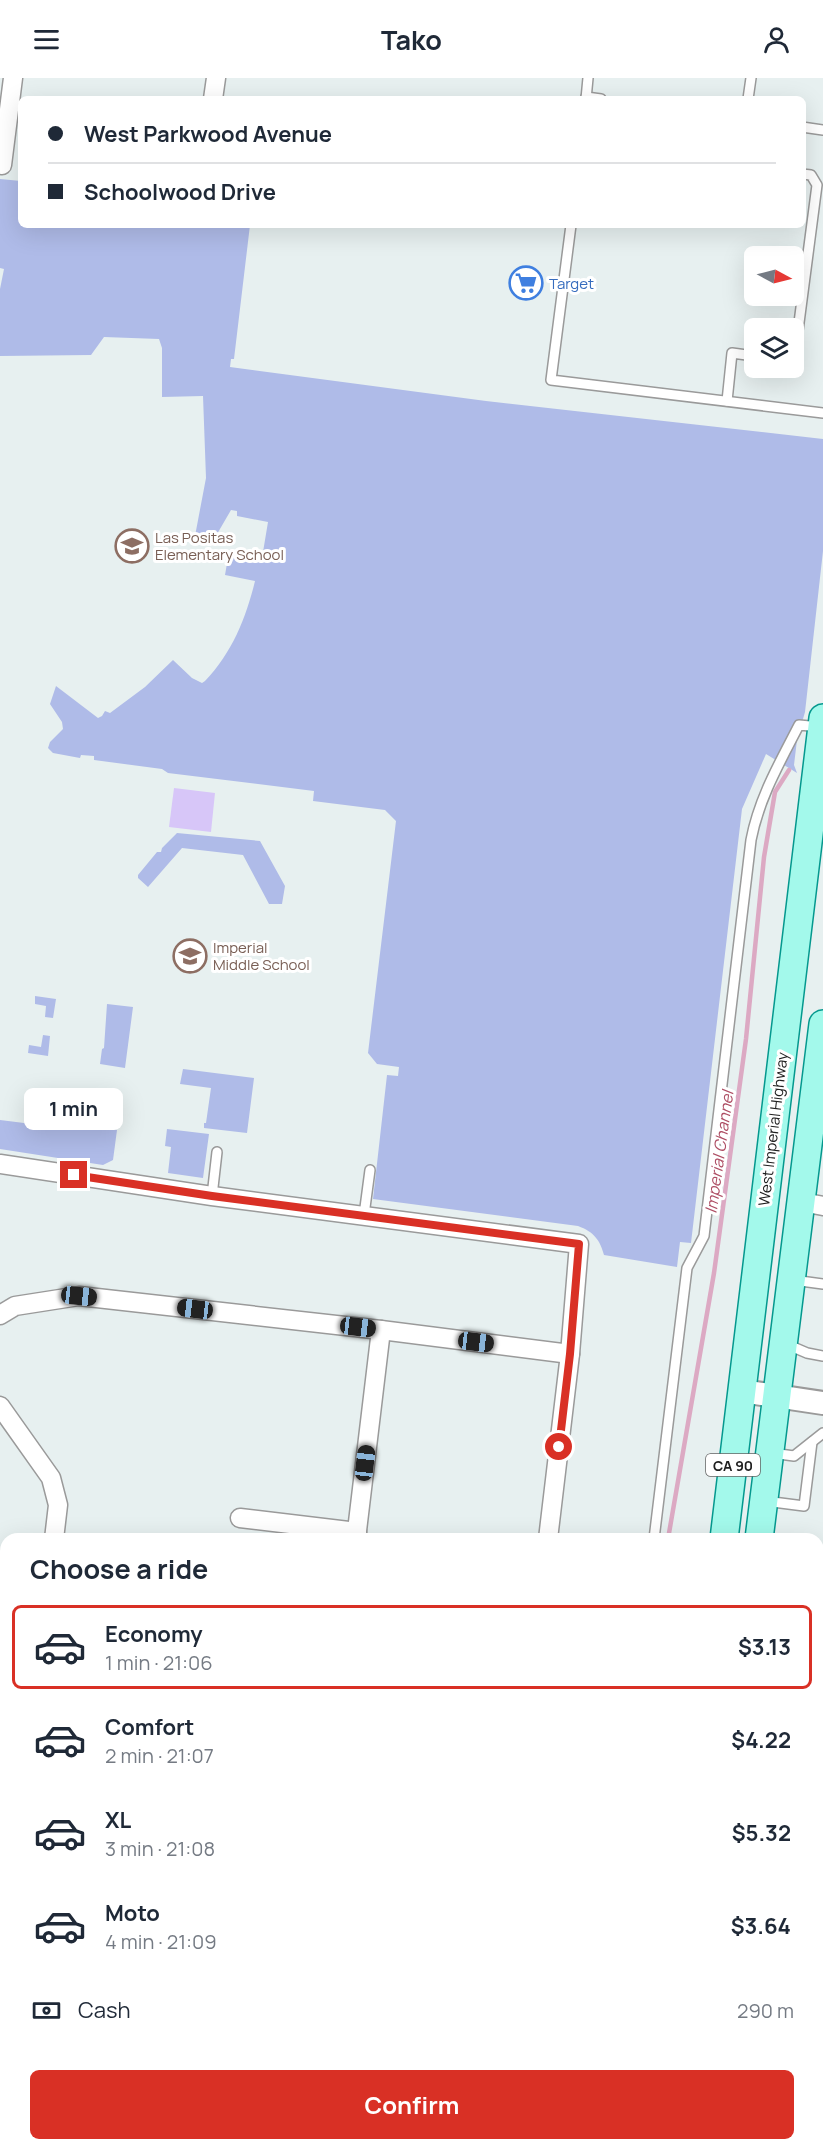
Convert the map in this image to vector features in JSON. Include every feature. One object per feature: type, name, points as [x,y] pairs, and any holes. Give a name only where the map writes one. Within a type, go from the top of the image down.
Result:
[{"type":"main road","name":"West Imperial Highway","points":[[725,1533],[823,724]]},
{"type":"main road","name":"CA 90","points":[[760,1533],[791,1280],[812,1204],[823,1024]]},
{"type":"street","points":[[2,165],[15,106],[13,78]]},
{"type":"street","points":[[213,96],[216,78]]},
{"type":"street","points":[[0,1164],[212,1196],[579,1244],[570,1354],[549,1533]]},
{"type":"street","points":[[0,1315],[15,1306],[79,1296],[570,1354]]},
{"type":"street","points":[[356,1533],[381,1330]]},
{"type":"street","points":[[742,1391],[823,1403]]},
{"type":"street","points":[[0,1406],[51,1478],[58,1505],[55,1533]]},
{"type":"street","points":[[240,1518],[342,1533]]},
{"type":"lane","points":[[586,96],[588,78]]},
{"type":"lane","points":[[748,96],[751,78]]},
{"type":"lane","points":[[806,128],[823,130]]},
{"type":"lane","points":[[800,318],[817,185],[811,175],[806,174]]},
{"type":"lane","points":[[571,228],[552,380],[823,413]]},
{"type":"lane","points":[[726,401],[732,353],[744,355]]},
{"type":"lane","points":[[655,1533],[687,1268],[704,1236],[751,840],[756,815],[799,724],[823,724]]},
{"type":"lane","points":[[212,1196],[217,1152]]},
{"type":"lane","points":[[364,1215],[370,1170]]},
{"type":"lane","points":[[791,1280],[823,1284]]},
{"type":"lane","points":[[783,1343],[807,1353],[823,1356]]},
{"type":"lane","points":[[770,1453],[794,1456],[812,1446],[823,1433]]},
{"type":"lane","points":[[812,1446],[823,1452]]},
{"type":"lane","points":[[764,1501],[804,1506],[812,1446]]},
{"type":"shaded area","points":[[0,179],[18,181],[18,228],[250,228],[234,359],[231,359],[230,367],[486,401],[823,439],[823,551],[805,712],[797,740],[794,765],[797,773],[766,754],[742,809],[691,1243],[680,1242],[677,1267],[604,1255],[596,1237],[578,1226],[373,1199],[387,1075],[398,1076],[399,1067],[377,1064],[368,1053],[396,821],[385,810],[313,801],[314,791],[168,773],[162,769],[94,760],[94,756],[81,755],[80,758],[53,753],[48,748],[50,742],[63,729],[62,722],[50,704],[56,686],[98,718],[105,711],[110,713],[145,687],[173,660],[192,678],[202,683],[205,681],[223,659],[237,634],[255,581],[225,575],[229,552],[262,558],[268,522],[237,516],[237,511],[231,510],[213,541],[195,536],[206,478],[203,396],[162,397],[162,348],[159,339],[104,337],[91,355],[0,356],[0,289],[4,269],[0,268]]},
{"type":"shaded area","points":[[174,788],[215,793],[211,832],[169,827]]},
{"type":"shaded area","points":[[177,833],[260,841],[285,886],[282,904],[269,904],[243,855],[182,848],[148,887],[138,878],[138,875]]},
{"type":"shaded area","points":[[35,996],[56,999],[53,1018],[45,1017],[46,1006],[35,1004]]},
{"type":"shaded area","points":[[107,1004],[133,1007],[125,1068],[100,1064],[104,1048]]},
{"type":"shaded area","points":[[43,1035],[50,1036],[48,1056],[28,1053],[29,1045],[41,1047]]},
{"type":"shaded area","points":[[183,1069],[254,1078],[247,1133],[204,1128],[211,1088],[180,1084]]},
{"type":"shaded area","points":[[0,1120],[72,1129],[73,1124],[117,1130],[113,1160],[103,1165],[0,1149]]},
{"type":"shaded area","points":[[167,1129],[209,1134],[203,1178],[168,1173],[171,1147],[165,1146]]},
{"type":"waterway","name":"Imperial Channel","points":[[669,1533],[714,1273],[746,1039],[764,857],[775,792],[789,770]]},
{"type":"place","name":"Target","points":[[526,283]]},
{"type":"place","name":"Las Positas Elementary School","points":[[132,546]]},
{"type":"place","name":"Imperial Middle School","points":[[190,956]]},
{"type":"route","points":[[74,1175],[212,1196],[579,1244],[570,1354],[559,1447]]}]
